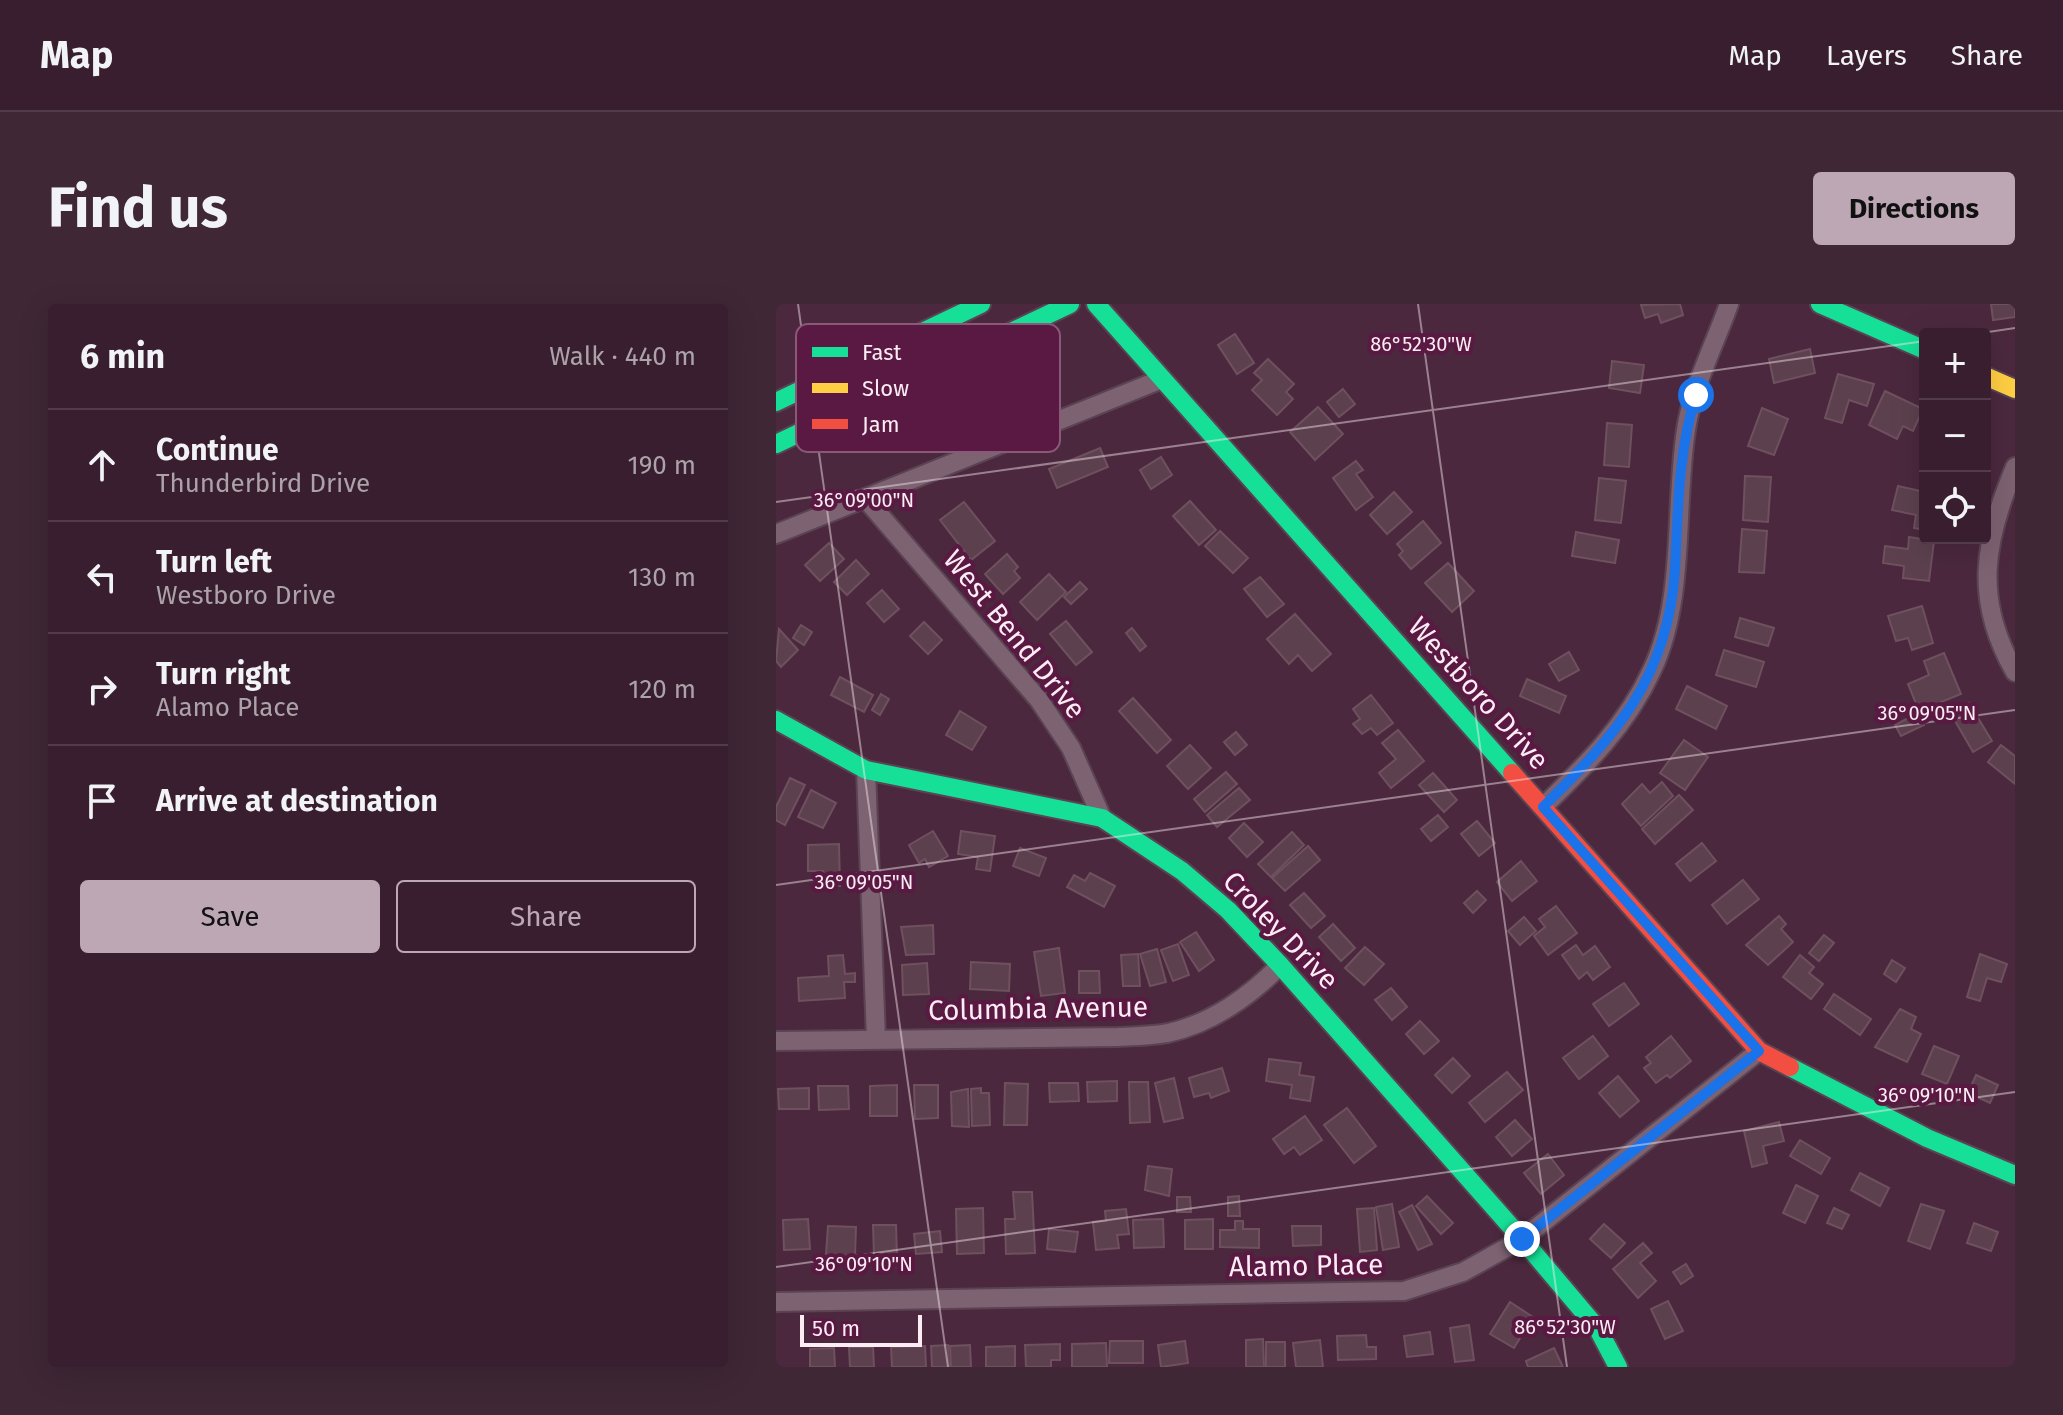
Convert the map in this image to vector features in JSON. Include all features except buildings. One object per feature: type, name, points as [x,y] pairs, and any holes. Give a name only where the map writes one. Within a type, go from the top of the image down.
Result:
[{"type":"main road","points":[[939,324],[981,304]]},
{"type":"main road","points":[[1033,324],[1070,304]]},
{"type":"main road","name":"Westboro Drive","points":[[1096,304],[1759,1051],[1927,1138],[2015,1175]]},
{"type":"main road","points":[[1820,304],[1919,347]]},
{"type":"main road","points":[[1991,379],[2015,389]]},
{"type":"main road","points":[[776,402],[796,392]]},
{"type":"main road","points":[[776,444],[796,435]]},
{"type":"main road","name":"Croley Drive","points":[[776,720],[866,770],[1102,818],[1193,880],[1228,910],[1280,965],[1522,1239],[1598,1329],[1618,1367]]},
{"type":"street","points":[[1543,807],[1604,747],[1653,669],[1668,618],[1675,573],[1677,505],[1686,426],[1729,304]]},
{"type":"street","points":[[1060,420],[1162,379]]},
{"type":"street","points":[[776,534],[980,452]]},
{"type":"street","points":[[2015,467],[1990,531],[1986,565],[1988,598],[1995,630],[2015,672]]},
{"type":"street","name":"West Bend Drive","points":[[865,498],[1039,700],[1071,748],[1102,818]]},
{"type":"street","points":[[866,770],[876,1039]]},
{"type":"street","name":"Columbia Avenue","points":[[776,1041],[1118,1037],[1169,1033],[1219,1013],[1259,987],[1280,965]]},
{"type":"street","name":"Alamo Place","points":[[776,1302],[1404,1291],[1463,1272],[1522,1239],[1759,1051]]},
{"type":"traffic: fast","points":[[939,324],[981,304]]},
{"type":"traffic: fast","points":[[1028,324],[1070,304]]},
{"type":"traffic: fast","points":[[1096,304],[1512,773]]},
{"type":"traffic: fast","points":[[1820,304],[1919,347]]},
{"type":"traffic: fast","points":[[776,402],[796,392]]},
{"type":"traffic: fast","points":[[776,444],[796,434]]},
{"type":"traffic: fast","points":[[776,720],[866,770],[1102,818],[1182,871],[1228,910],[1280,965],[1522,1239],[1598,1329],[1618,1367]]},
{"type":"traffic: fast","points":[[1790,1067],[1927,1138],[2015,1175]]},
{"type":"traffic: slow","points":[[1991,379],[2015,389]]},
{"type":"traffic: jam","points":[[1512,773],[1759,1051],[1790,1067]]},
{"type":"route","points":[[1522,1239],[1759,1051],[1543,807],[1604,747],[1653,669],[1668,618],[1675,573],[1677,505],[1686,426],[1696,395]]}]
